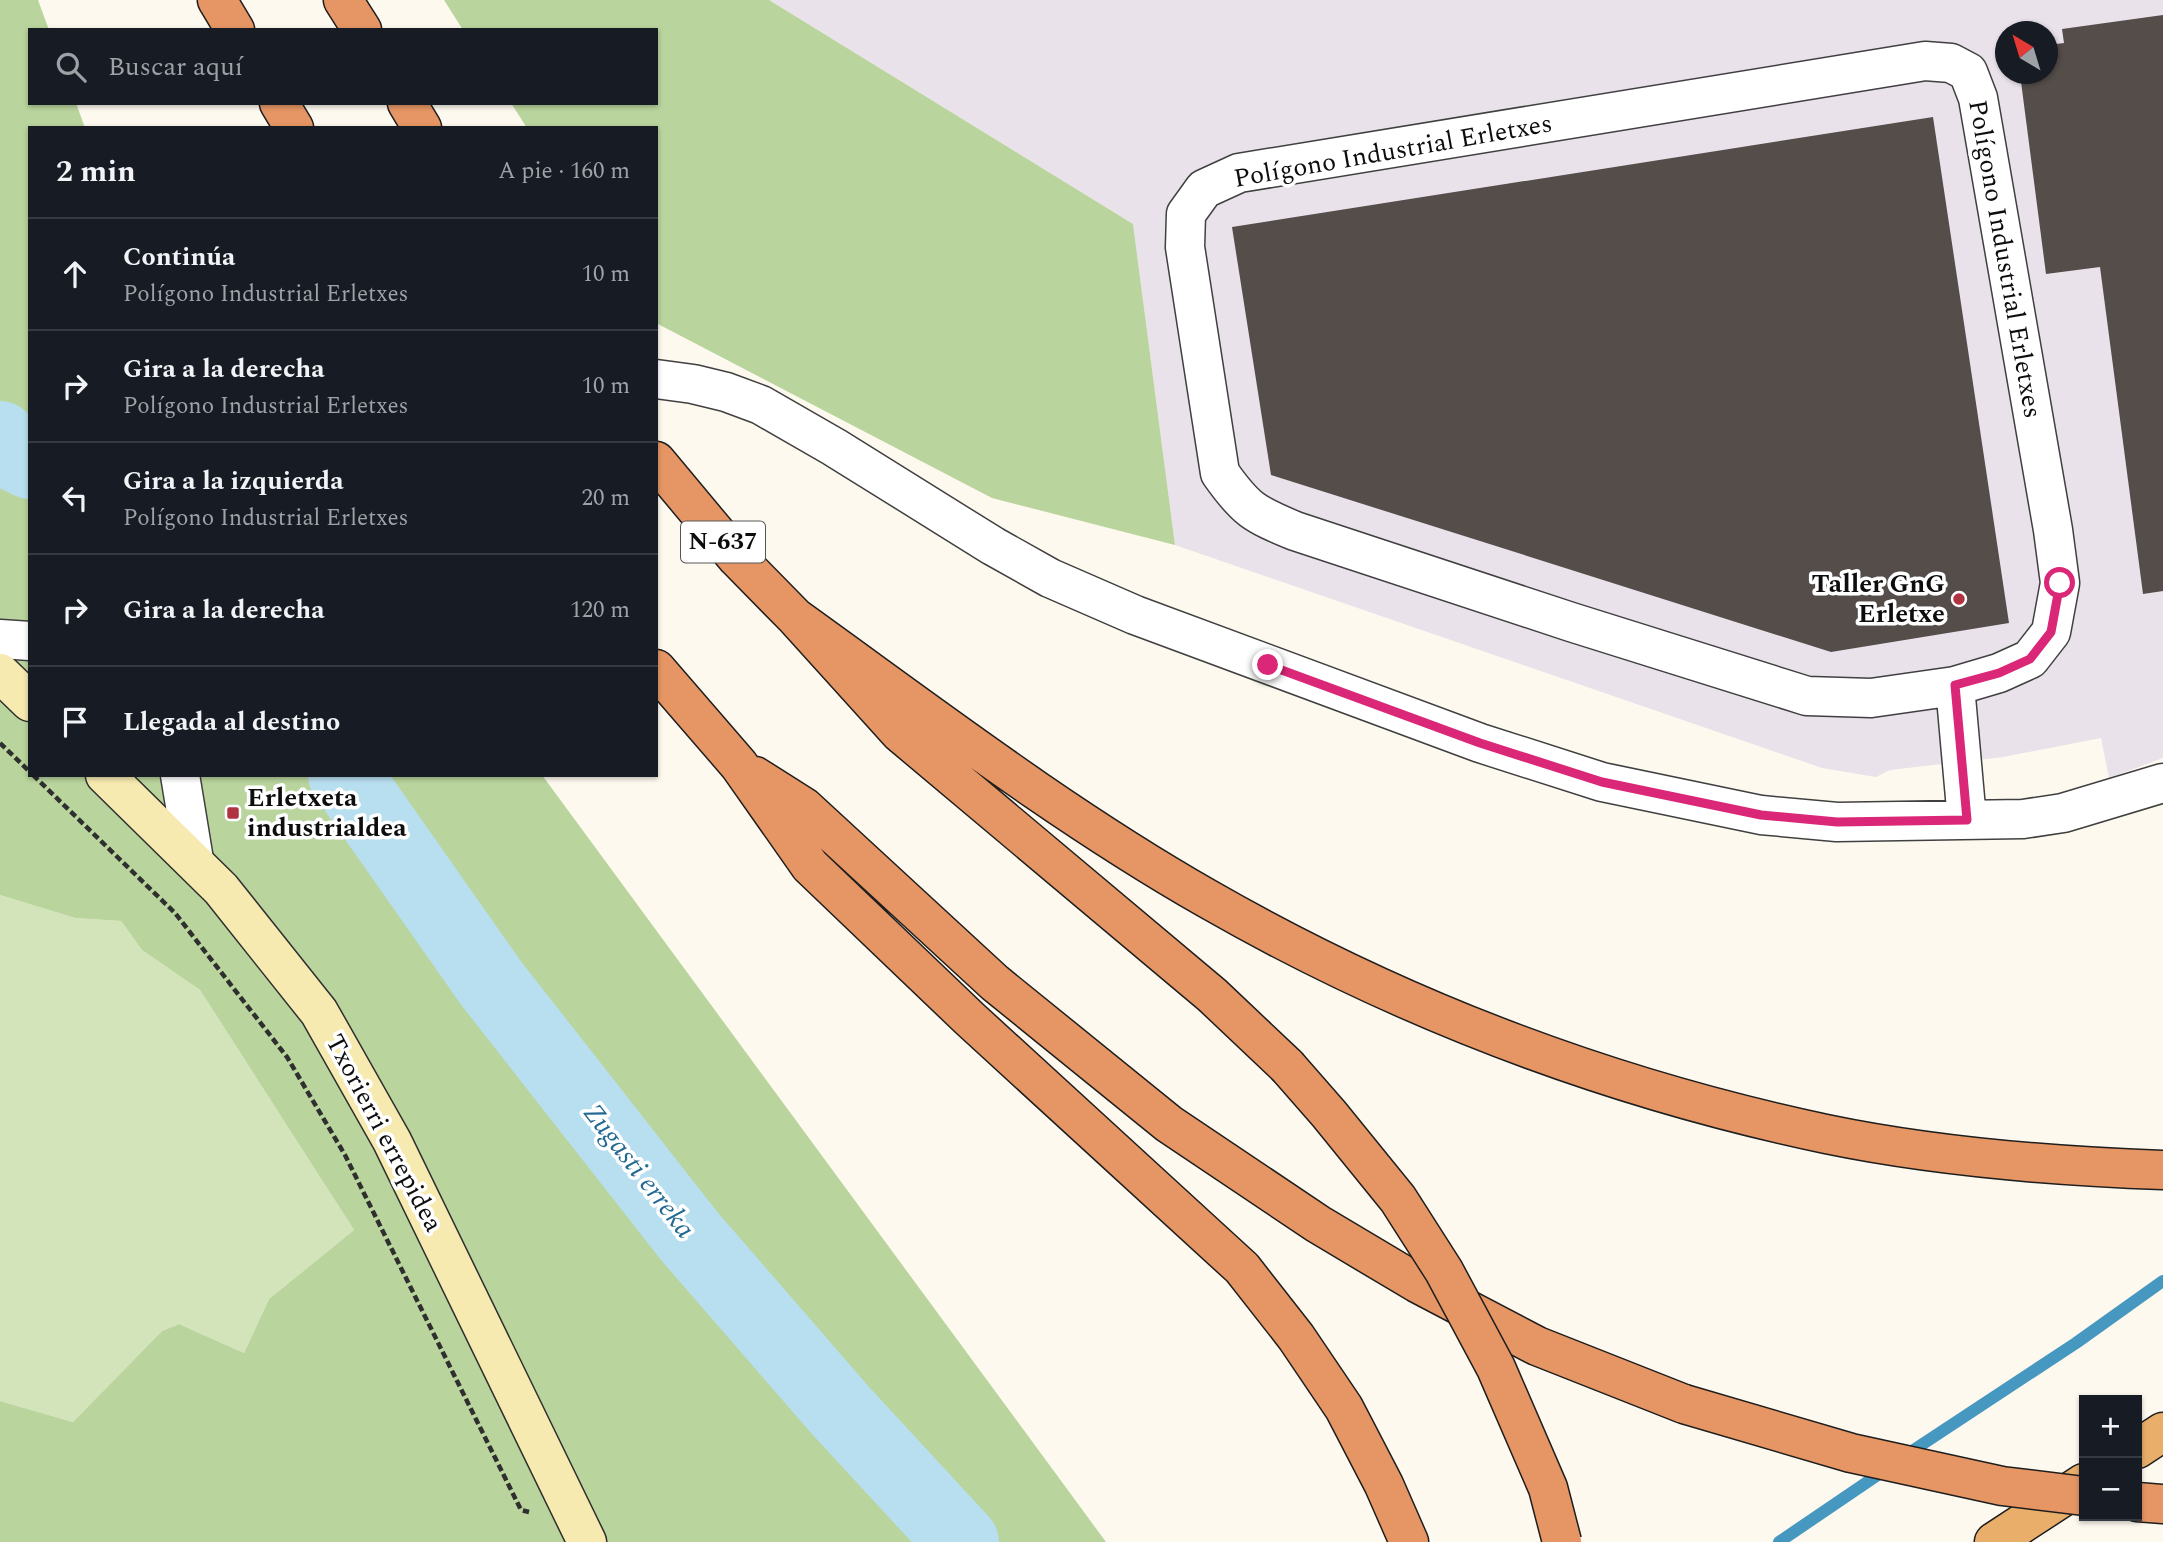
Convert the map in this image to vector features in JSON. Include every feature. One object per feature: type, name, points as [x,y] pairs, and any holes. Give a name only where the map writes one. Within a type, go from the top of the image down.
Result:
[{"type":"highway","points":[[216,0],[234,28]]},
{"type":"highway","points":[[343,0],[361,28]]},
{"type":"highway","points":[[280,105],[293,126]]},
{"type":"highway","points":[[408,105],[421,126]]},
{"type":"highway","name":"N-637","points":[[658,463],[737,558],[796,618]]},
{"type":"highway","points":[[796,618],[900,733],[1212,995],[1287,1066],[1329,1114],[1398,1199],[1444,1271],[1501,1380],[1548,1488],[1562,1542]]},
{"type":"highway","points":[[796,618],[1056,803],[1114,841],[1218,904],[1298,948],[1397,996],[1534,1051],[1630,1084],[1828,1134],[1927,1151],[2066,1167],[2163,1170]]},
{"type":"highway","points":[[658,671],[739,765],[810,866],[970,1020],[1242,1268],[1296,1337],[1344,1408],[1384,1485],[1409,1542]]},
{"type":"highway","points":[[739,765],[804,807],[995,983],[1169,1124],[1318,1224],[1416,1283],[1537,1346],[1684,1404],[1851,1453],[2002,1486],[2079,1495]]},
{"type":"highway","points":[[2142,1446],[2163,1432]]},
{"type":"highway","points":[[1994,1542],[2079,1486]]},
{"type":"highway","points":[[2142,1502],[2163,1504]]},
{"type":"main road","points":[[0,673],[28,700]]},
{"type":"main road","name":"Txorierri errepidea","points":[[107,777],[222,889],[319,1012],[392,1141],[583,1532]]},
{"type":"street","name":"Polígono Industrial Erletxes","points":[[1925,61],[1951,63],[1968,72],[1978,98],[2060,583],[2051,632],[2030,659],[1999,673],[1955,685],[1871,698],[1807,696],[1294,531],[1258,515],[1238,499],[1220,473],[1185,247],[1186,214],[1204,190],[1238,173],[1925,61]]},
{"type":"street","points":[[658,380],[693,384],[761,405],[993,546],[1050,578],[1135,615],[1480,743],[1602,782],[1761,815],[1837,822],[2023,819],[2063,813],[2163,783]]},
{"type":"street","points":[[0,639],[28,641]]},
{"type":"street","points":[[1955,685],[1967,820]]},
{"type":"street","points":[[180,777],[194,860]]},
{"type":"path","points":[[0,743],[28,769]]},
{"type":"path","points":[[36,777],[175,913],[287,1057],[345,1155],[521,1510],[583,1532]]},
{"type":"shaded area","points":[[769,0],[2163,0],[2163,758],[2109,778],[2101,738],[2003,757],[1890,770],[1876,777],[1822,768],[1175,545],[1133,224]]},
{"type":"green space","points":[[0,0],[38,0],[48,28],[28,28],[28,105],[77,105],[84,126],[28,126],[28,777],[543,777],[1106,1542],[0,1542],[0,1401],[73,1422],[162,1331],[179,1324],[244,1353],[269,1299],[354,1230],[200,990],[142,950],[121,921],[75,918],[0,895]]},
{"type":"green space","points":[[444,0],[769,0],[1133,224],[1175,545],[992,498],[658,324],[658,126],[526,126],[512,105],[658,105],[658,28],[462,28]]},
{"type":"green space","points":[[0,895],[75,918],[121,921],[142,950],[200,990],[354,1230],[269,1299],[244,1353],[179,1324],[162,1331],[73,1422],[0,1401]]},
{"type":"building","points":[[2163,15],[2163,591],[2143,594],[2100,267],[2046,274],[2021,84],[2058,84],[2058,44],[2064,43],[2062,29]]},
{"type":"building","points":[[1933,117],[2009,623],[1831,652],[1271,475],[1232,227]]},
{"type":"waterway","name":"Zugasti erreka","points":[[0,438],[28,461]]},
{"type":"waterway","name":"Zugasti erreka","points":[[346,777],[491,983],[690,1237],[841,1411],[962,1542]]},
{"type":"waterway","points":[[1903,1457],[2076,1343],[2163,1281]]},
{"type":"waterway","points":[[1779,1542],[1885,1470]]},
{"type":"place","name":"Taller GnG Erletxe","points":[[1959,599]]},
{"type":"place","name":"Erletxeta industrialdea","points":[[233,813]]},
{"type":"route","points":[[1268,665],[1480,743],[1602,782],[1761,815],[1837,822],[1967,820],[1955,685],[1999,673],[2030,659],[2051,632],[2060,583]]}]
